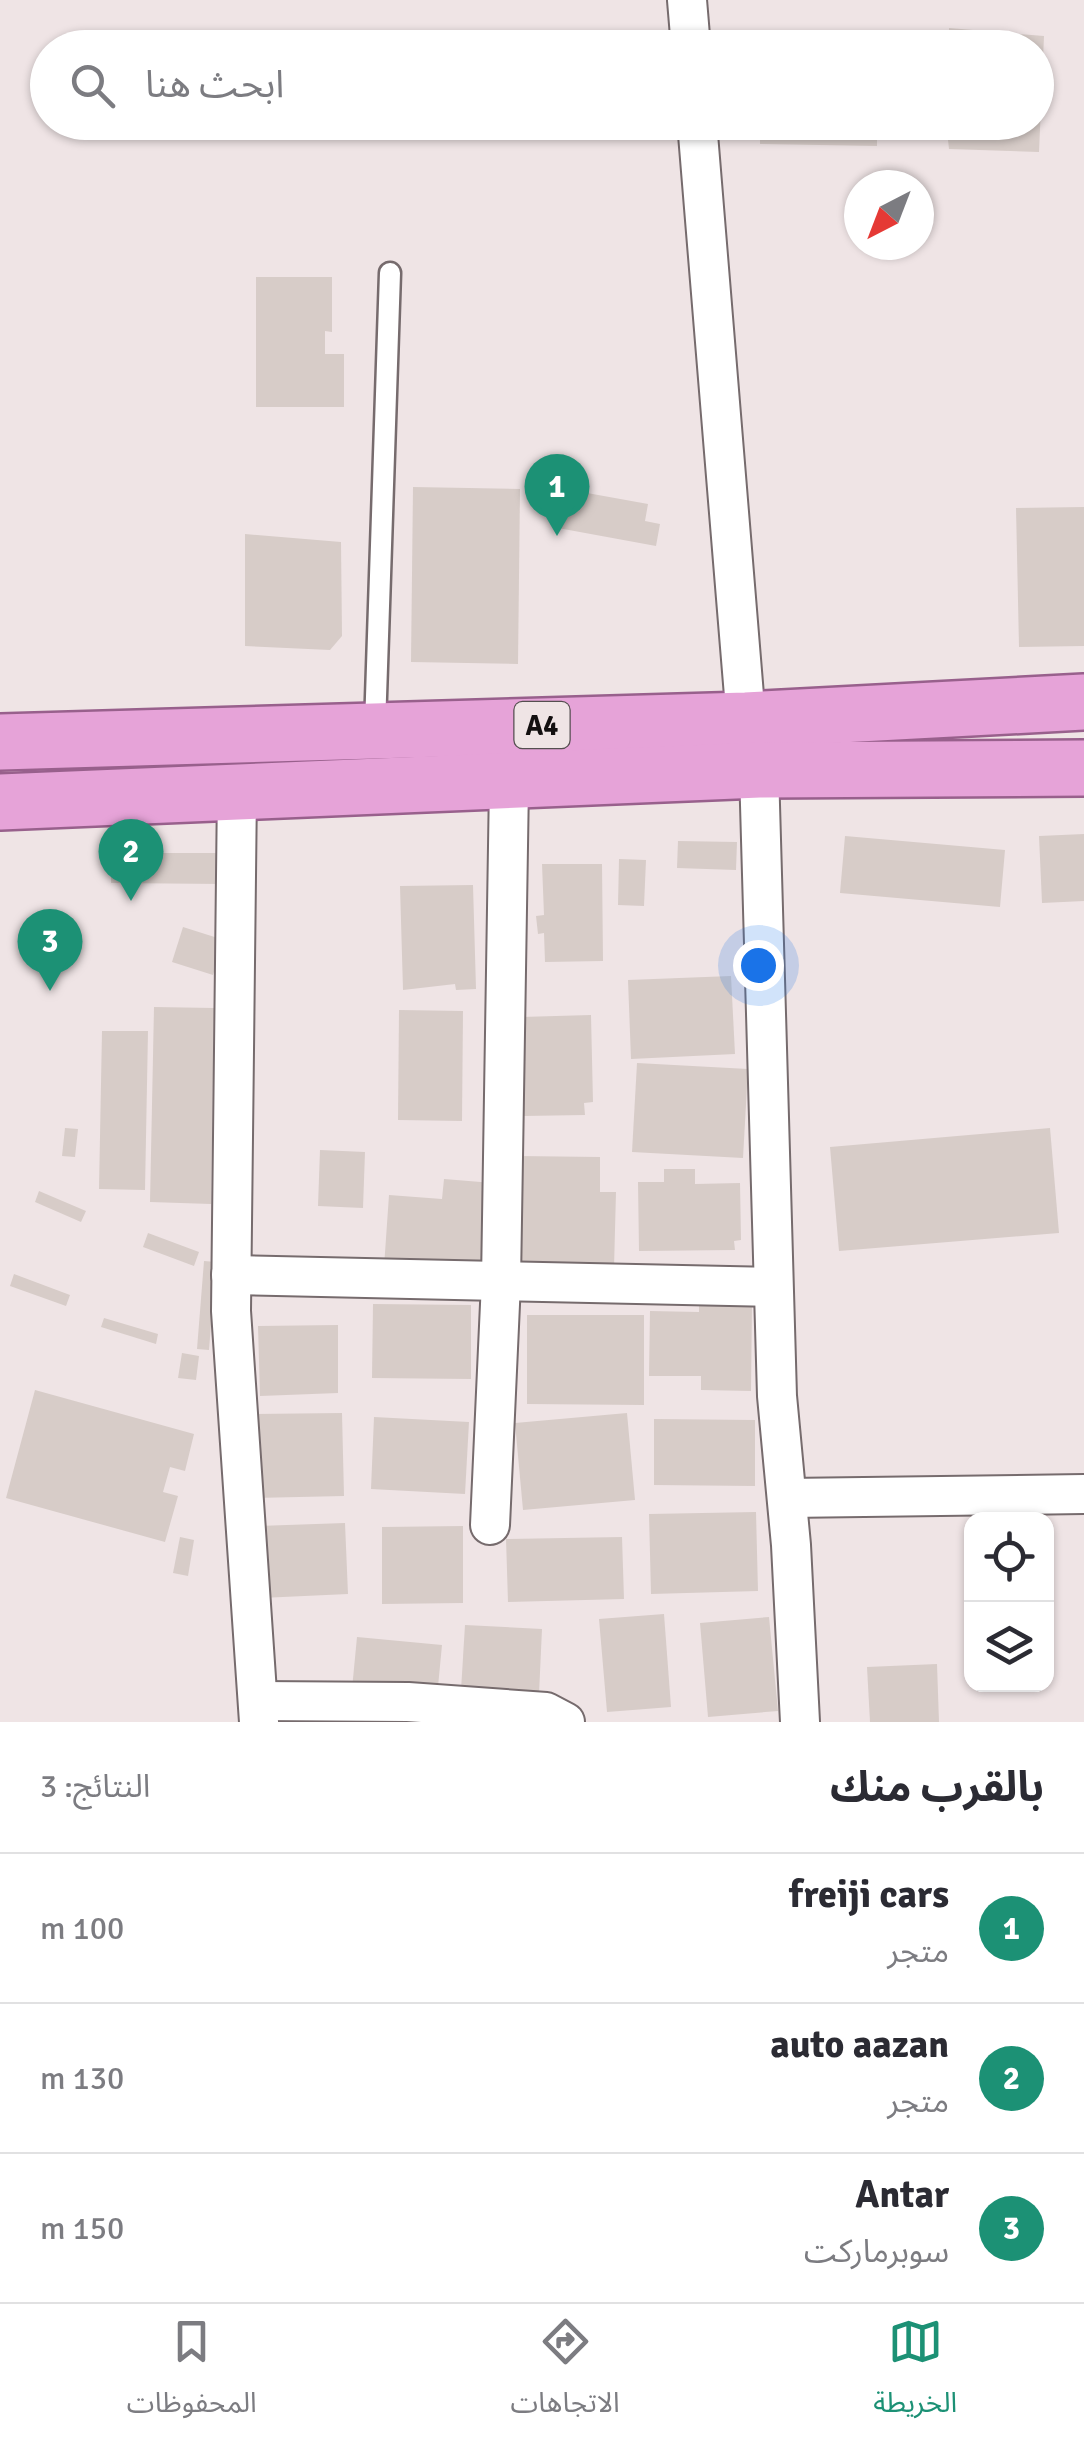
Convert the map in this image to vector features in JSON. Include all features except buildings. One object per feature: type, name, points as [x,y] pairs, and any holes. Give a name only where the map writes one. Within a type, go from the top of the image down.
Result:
[{"type":"highway","name":"A4","points":[[0,802],[238,790],[509,784],[752,745],[1084,702]]},
{"type":"highway","name":"A4","points":[[0,742],[375,729],[752,745],[1084,768]]},
{"type":"street","points":[[687,0],[690,30]]},
{"type":"street","points":[[699,140],[752,745],[773,1287],[800,1722]]},
{"type":"street","points":[[490,1525],[501,1282],[509,784]]},
{"type":"street","points":[[238,790],[232,1276],[258,1711],[408,1702],[546,1712],[565,1722]]},
{"type":"street","points":[[232,1276],[773,1287]]},
{"type":"street","points":[[787,1498],[1084,1494]]},
{"type":"lane","points":[[375,729],[390,273]]},
{"type":"place","name":"freiji cars","points":[[557,536]]},
{"type":"place","name":"auto aazan","points":[[131,901]]},
{"type":"place","name":"Antar","points":[[50,991]]}]
